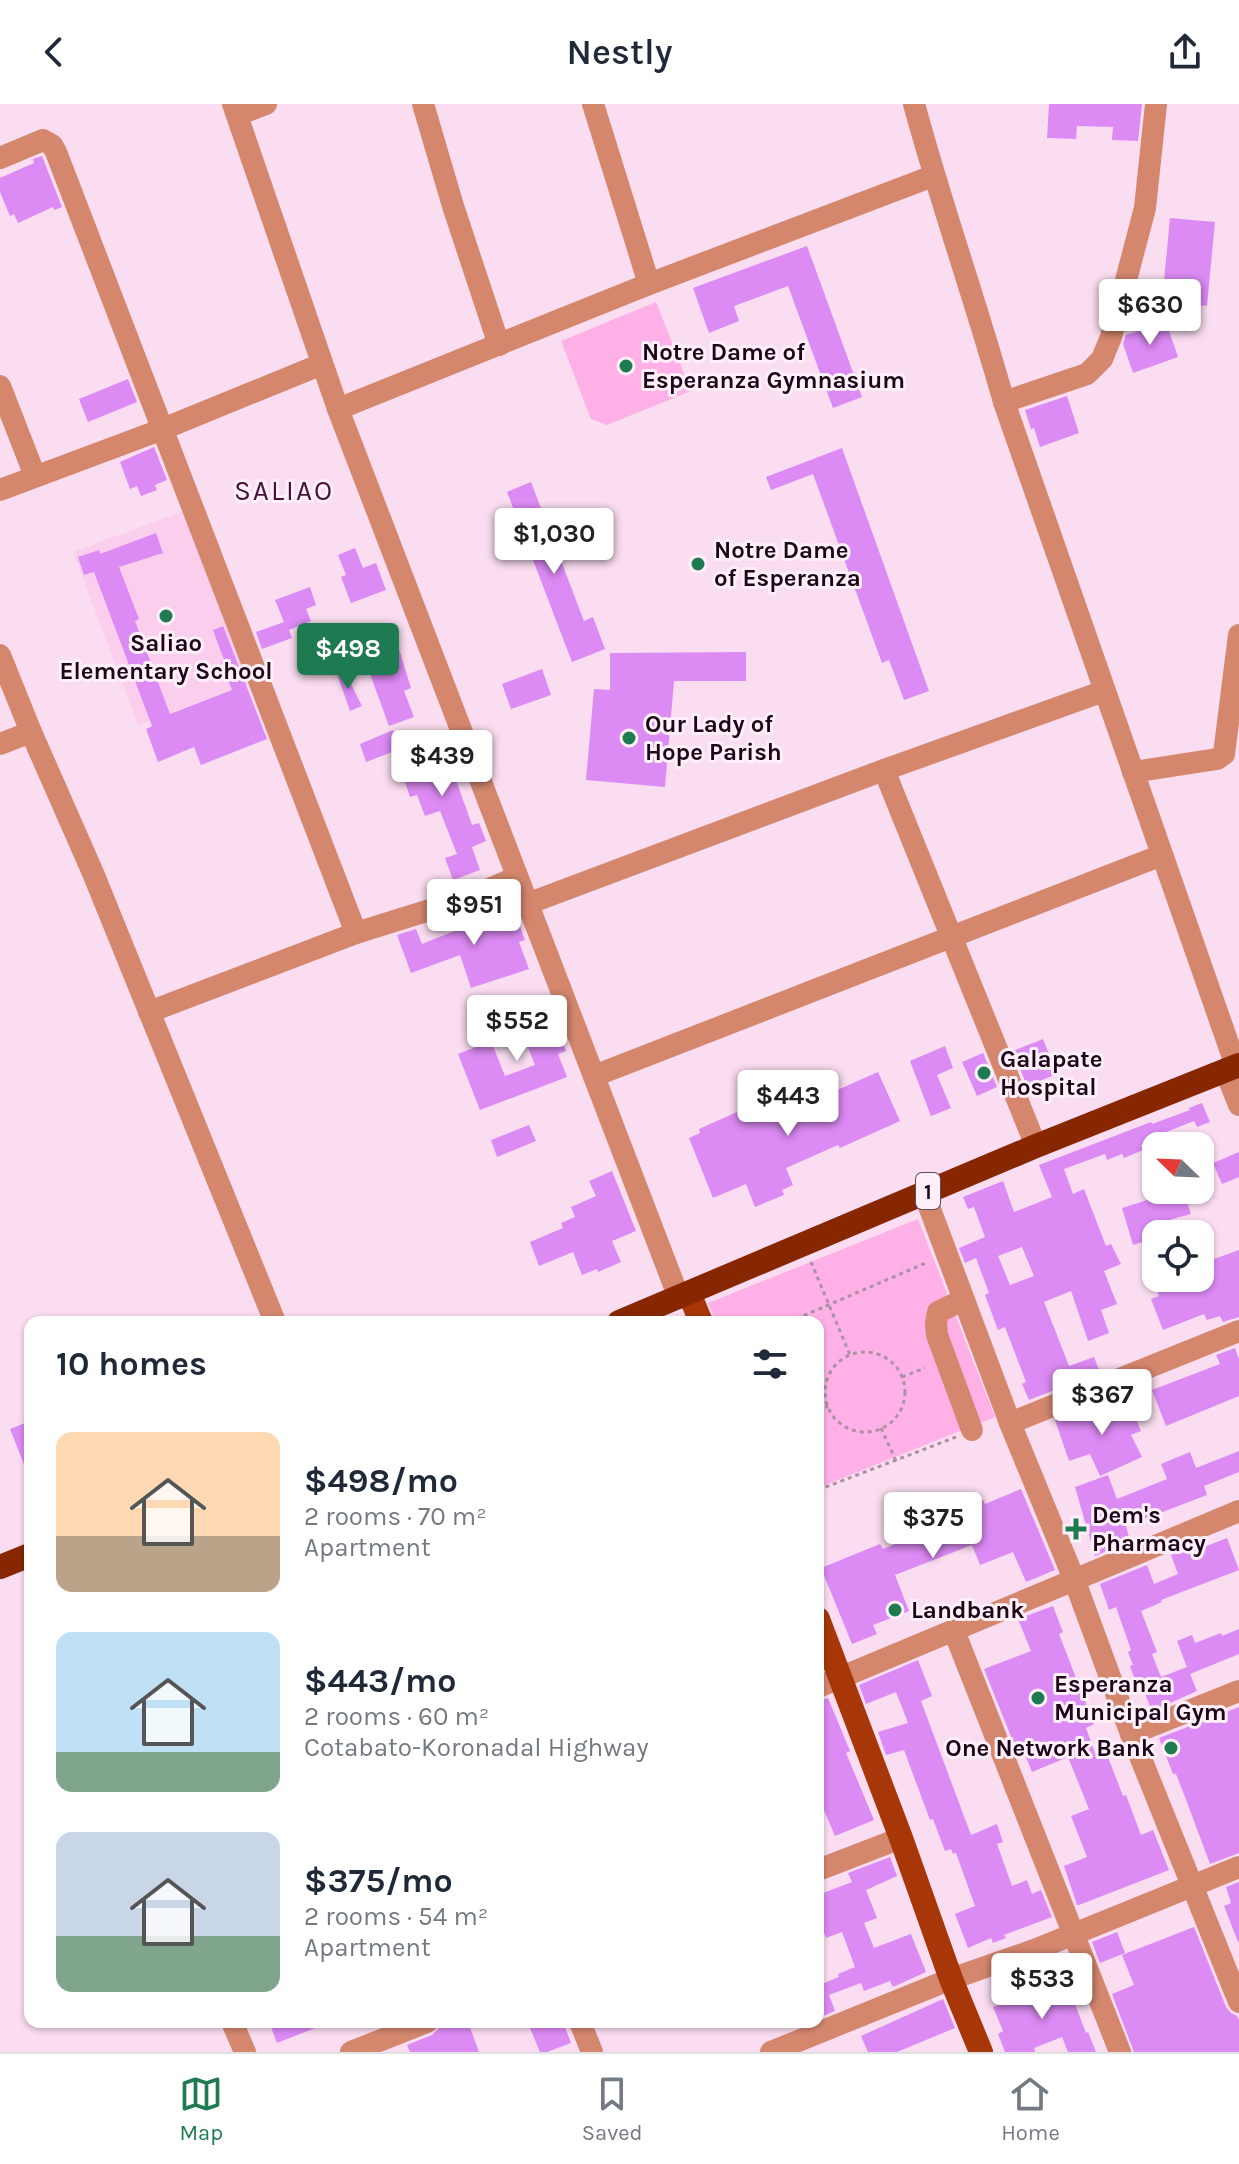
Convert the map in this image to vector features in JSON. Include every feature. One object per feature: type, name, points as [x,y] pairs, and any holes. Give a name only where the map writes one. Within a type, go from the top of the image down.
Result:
[{"type":"highway","name":"1","points":[[633,1316],[1036,1146],[1233,1067]]},
{"type":"highway","points":[[0,1567],[24,1557]]},
{"type":"main road","points":[[684,1295],[697,1316]]},
{"type":"main road","points":[[824,1654],[829,1683],[901,1838],[951,1979],[981,2052]]},
{"type":"street","points":[[266,104],[235,110],[322,364],[527,904],[684,1295]]},
{"type":"street","points":[[423,104],[499,345]]},
{"type":"street","points":[[593,104],[649,284]]},
{"type":"street","points":[[914,104],[933,176],[1004,402],[1233,1067],[1239,1105]]},
{"type":"street","points":[[1004,402],[1087,374],[1102,359],[1111,337],[1145,208],[1156,104]]},
{"type":"street","points":[[0,158],[43,140],[52,145],[356,933]]},
{"type":"street","points":[[338,409],[649,284],[933,176]]},
{"type":"street","points":[[0,490],[163,429],[322,364]]},
{"type":"street","points":[[0,386],[35,476]]},
{"type":"street","points":[[1133,772],[1217,759],[1224,754],[1239,635]]},
{"type":"street","points":[[0,655],[93,873],[273,1316]]},
{"type":"street","points":[[527,904],[1104,691]]},
{"type":"street","points":[[0,744],[31,732]]},
{"type":"street","points":[[884,770],[1036,1146]]},
{"type":"street","points":[[594,1076],[1162,855]]},
{"type":"street","points":[[149,1012],[356,933],[468,898],[517,877]]},
{"type":"street","points":[[924,1193],[1131,1734],[1239,2002]]},
{"type":"street","points":[[963,1300],[938,1312],[936,1323],[937,1335],[972,1430]]},
{"type":"street","points":[[1010,1423],[1239,1331]]},
{"type":"street","points":[[829,1683],[1239,1511]]},
{"type":"street","points":[[954,1631],[1120,2052]]},
{"type":"street","points":[[1131,1734],[1239,1691]]},
{"type":"street","points":[[824,1868],[901,1838]]},
{"type":"street","points":[[771,2052],[1239,1867]]},
{"type":"street","points":[[235,2028],[245,2052]]},
{"type":"street","points":[[351,2052],[412,2028]]},
{"type":"street","points":[[582,2028],[592,2052]]},
{"type":"path","points":[[803,1244],[850,1355]]},
{"type":"path","points":[[802,1316],[929,1262]]},
{"type":"path","points":[[860,1352],[881,1355],[897,1368],[902,1377],[905,1389],[900,1412],[881,1428],[864,1432],[846,1427],[828,1406],[826,1386],[829,1376],[834,1367],[850,1355],[860,1352]]},
{"type":"path","points":[[902,1377],[925,1368]]},
{"type":"path","points":[[824,1408],[828,1406]]},
{"type":"path","points":[[881,1428],[896,1462]]},
{"type":"path","points":[[824,1488],[972,1430]]},
{"type":"shaded area","name":"Notre Dame of Esperanza Gymnasium","points":[[656,302],[691,391],[607,425],[591,419],[561,341]]},
{"type":"shaded area","name":"Saliao Elementary School","points":[[195,507],[259,680],[138,725],[73,552]]},
{"type":"shaded area","points":[[918,1219],[995,1417],[824,1486],[824,1316],[713,1316],[708,1303]]},
{"type":"building","points":[[1049,104],[1142,104],[1138,141],[1112,140],[1113,127],[1077,126],[1076,139],[1047,138]]},
{"type":"building","points":[[42,156],[62,207],[54,210],[53,207],[18,223],[14,214],[10,216],[0,192],[0,178],[34,163],[33,159]]},
{"type":"building","points":[[1170,218],[1215,222],[1207,306],[1162,302]]},
{"type":"building","points":[[807,246],[862,397],[833,408],[788,286],[734,306],[739,321],[709,333],[693,288]]},
{"type":"building","points":[[1166,322],[1178,357],[1133,373],[1123,344],[1126,335]]},
{"type":"building","points":[[128,379],[137,402],[88,422],[79,399]]},
{"type":"building","points":[[1067,396],[1079,433],[1040,447],[1025,410]]},
{"type":"building","points":[[154,447],[167,480],[155,485],[157,490],[141,496],[137,486],[130,489],[120,462]]},
{"type":"building","points":[[842,448],[929,691],[904,700],[889,660],[882,663],[813,474],[771,490],[766,477]]},
{"type":"building","points":[[531,482],[584,621],[593,617],[605,649],[572,662],[507,492]]},
{"type":"building","points":[[156,533],[163,553],[119,567],[139,619],[135,621],[170,714],[232,690],[213,630],[223,626],[267,739],[201,765],[194,747],[158,762],[146,729],[152,726],[94,572],[84,575],[78,557],[99,550],[100,554]]},
{"type":"building","points":[[355,548],[363,568],[376,563],[386,590],[351,603],[341,577],[346,575],[338,555]]},
{"type":"building","points":[[310,587],[316,605],[306,609],[311,621],[289,630],[292,638],[262,649],[256,632],[284,622],[275,600]]},
{"type":"building","points":[[399,649],[411,688],[404,691],[414,717],[389,726],[366,663]]},
{"type":"building","name":"Our Lady of Hope Parish","points":[[746,652],[746,681],[674,681],[665,787],[586,780],[594,689],[610,690],[610,653]]},
{"type":"building","points":[[343,668],[362,706],[350,711],[336,671]]},
{"type":"building","points":[[542,669],[551,695],[511,709],[502,684]]},
{"type":"building","points":[[393,730],[400,749],[366,762],[360,744]]},
{"type":"building","points":[[444,734],[472,825],[479,823],[486,841],[472,847],[480,870],[453,880],[445,858],[457,854],[440,811],[425,816],[417,795],[410,797],[395,752]]},
{"type":"building","points":[[506,899],[525,940],[519,942],[529,969],[471,988],[460,955],[411,973],[397,935],[416,929],[422,944],[484,919],[481,909]]},
{"type":"building","points":[[549,1007],[566,1051],[558,1054],[567,1077],[480,1110],[458,1054],[491,1041],[505,1076],[535,1065],[517,1019]]},
{"type":"building","points":[[1043,1039],[1057,1074],[1027,1086],[1013,1051]]},
{"type":"building","points":[[945,1046],[953,1068],[937,1075],[951,1108],[931,1116],[910,1061]]},
{"type":"building","name":"Galapate Hospital","points":[[983,1053],[997,1087],[977,1096],[962,1062]]},
{"type":"building","points":[[878,1072],[900,1121],[786,1168],[793,1185],[782,1190],[784,1195],[755,1207],[746,1184],[713,1198],[689,1138],[700,1133],[699,1129],[757,1103],[765,1122]]},
{"type":"building","points":[[1202,1103],[1210,1122],[1197,1127],[1194,1121],[1166,1132],[1142,1132],[1142,1150],[1124,1158],[1122,1154],[1107,1160],[1105,1154],[1064,1169],[1073,1194],[1084,1189],[1106,1246],[1111,1244],[1121,1264],[1104,1271],[1117,1304],[1101,1310],[1109,1333],[1088,1341],[1071,1291],[1044,1302],[1069,1366],[1094,1357],[1100,1372],[1029,1400],[1022,1384],[1026,1382],[1005,1327],[998,1330],[976,1258],[965,1263],[959,1248],[985,1237],[974,1207],[968,1209],[963,1197],[1003,1181],[1014,1212],[1052,1197],[1039,1165]],"holes":[[[1022,1247],[1034,1276],[1010,1285],[998,1256]]]},
{"type":"building","points":[[529,1125],[536,1141],[497,1157],[491,1140]]},
{"type":"building","points":[[1239,1152],[1239,1177],[1222,1184],[1214,1163]]},
{"type":"building","points":[[612,1171],[636,1231],[612,1241],[621,1262],[582,1275],[573,1252],[539,1266],[530,1242],[563,1228],[561,1223],[575,1217],[571,1207],[596,1196],[589,1181]]},
{"type":"building","points":[[1142,1202],[1188,1204],[1191,1214],[1169,1220],[1142,1220],[1142,1242],[1133,1245],[1122,1208]]},
{"type":"building","points":[[1239,1250],[1239,1317],[1223,1322],[1220,1316],[1207,1320],[1204,1314],[1163,1330],[1151,1299],[1159,1296],[1158,1292],[1214,1292],[1214,1259]]},
{"type":"building","points":[[1235,1348],[1239,1359],[1239,1396],[1166,1426],[1152,1390],[1220,1364],[1216,1355]]},
{"type":"building","points":[[1128,1400],[1141,1431],[1131,1435],[1142,1457],[1100,1476],[1090,1454],[1069,1461],[1055,1420],[1085,1408],[1088,1417]]},
{"type":"building","points":[[24,1423],[24,1464],[10,1429]]},
{"type":"building","points":[[1239,1451],[1239,1472],[1204,1486],[1207,1495],[1126,1526],[1130,1541],[1095,1556],[1075,1487],[1108,1475],[1117,1499],[1167,1479],[1161,1464],[1190,1452],[1196,1468]]},
{"type":"building","points":[[1021,1489],[1055,1570],[1026,1582],[1013,1552],[980,1565],[972,1545],[895,1575],[909,1611],[873,1625],[877,1634],[852,1644],[824,1575],[824,1567],[880,1544],[883,1549],[963,1517],[960,1509],[983,1500],[985,1504]]},
{"type":"building","points":[[1227,1538],[1239,1570],[1161,1600],[1141,1611],[1157,1652],[1152,1654],[1161,1677],[1187,1667],[1177,1641],[1192,1635],[1195,1643],[1239,1629],[1239,1654],[1190,1674],[1197,1691],[1152,1711],[1130,1666],[1133,1665],[1128,1652],[1131,1650],[1116,1607],[1109,1610],[1100,1584],[1147,1565],[1154,1584],[1178,1574],[1171,1555],[1202,1542],[1204,1547]]},
{"type":"building","points":[[1053,1606],[1063,1632],[1059,1634],[1094,1724],[1086,1728],[1096,1756],[1106,1752],[1141,1835],[1153,1830],[1169,1870],[1079,1905],[1064,1866],[1087,1857],[1071,1816],[1089,1809],[1068,1757],[1032,1772],[1024,1752],[1018,1754],[984,1669],[1031,1651],[1018,1619]]},
{"type":"building","points":[[918,1660],[932,1696],[921,1701],[971,1835],[997,1824],[1003,1842],[997,1844],[1012,1886],[1027,1880],[1032,1894],[1041,1890],[1052,1917],[1004,1935],[1006,1938],[993,1943],[991,1938],[968,1948],[955,1914],[975,1906],[956,1853],[953,1854],[951,1849],[945,1851],[904,1750],[886,1755],[878,1732],[908,1723],[896,1692],[866,1704],[859,1685]]},
{"type":"building","points":[[828,1698],[850,1751],[846,1753],[874,1820],[835,1836],[824,1810],[824,1699]]},
{"type":"building","points":[[1239,1707],[1239,1853],[1210,1864],[1159,1738]]},
{"type":"building","points":[[890,1857],[897,1876],[866,1890],[877,1918],[864,1923],[874,1948],[911,1934],[926,1972],[893,1987],[890,1981],[864,1991],[861,1983],[829,1995],[835,2011],[824,2016],[824,1983],[855,1967],[842,1932],[826,1938],[824,1933],[824,1893],[852,1882],[848,1873]]},
{"type":"building","points":[[1239,1882],[1238,1942],[1224,1906],[1231,1903],[1226,1887]]},
{"type":"building","points":[[1194,1927],[1226,2007],[1239,2020],[1239,2052],[1134,2052],[1112,1994],[1134,1985],[1122,1955]]},
{"type":"building","points":[[1117,1932],[1125,1953],[1100,1963],[1092,1942]]},
{"type":"building","points":[[1061,1978],[1096,2052],[1068,2052],[1062,2037],[1034,2048],[1035,2052],[1005,2052],[998,2034],[1003,2031],[993,2007]]},
{"type":"building","points":[[943,1999],[955,2028],[897,2052],[868,2052],[861,2036]]},
{"type":"building","points":[[271,2028],[315,2028],[277,2043]]},
{"type":"building","points":[[439,2028],[470,2028],[479,2052],[410,2052],[407,2045],[432,2035]]},
{"type":"building","points":[[530,2028],[565,2028],[571,2043],[540,2052]]},
{"type":"place","name":"Notre Dame of Esperanza Gymnasium","points":[[626,366]]},
{"type":"place","name":"Notre Dame of Esperanza","points":[[698,564]]},
{"type":"place","name":"Saliao Elementary School","points":[[166,616]]},
{"type":"place","name":"Our Lady of Hope Parish","points":[[629,738]]},
{"type":"place","name":"Galapate Hospital","points":[[984,1073]]},
{"type":"place","name":"Dem's Pharmacy","points":[[1076,1529]]},
{"type":"place","name":"Landbank","points":[[895,1610]]},
{"type":"place","name":"Esperanza Municipal Gym","points":[[1038,1698]]},
{"type":"place","name":"One Network Bank","points":[[1171,1748]]},
{"type":"district","name":"SALIAO","points":[[284,490]]}]
